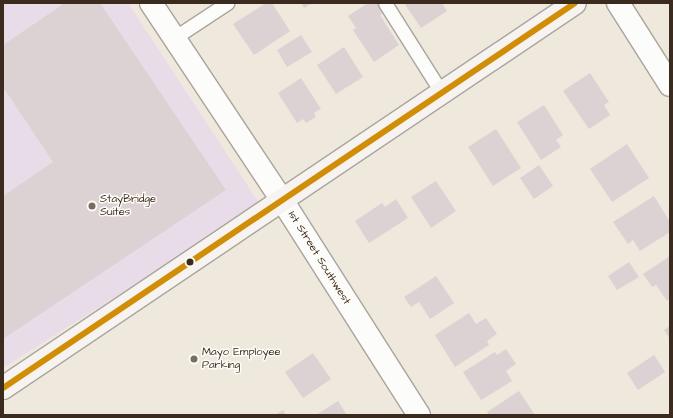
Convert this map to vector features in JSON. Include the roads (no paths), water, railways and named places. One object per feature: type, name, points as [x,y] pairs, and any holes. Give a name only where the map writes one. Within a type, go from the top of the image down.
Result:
[{"type":"main road","points":[[3,388],[575,3]]},
{"type":"street","name":"1st Street Southwest","points":[[151,3],[282,200],[419,415]]},
{"type":"street","points":[[618,3],[670,85]]},
{"type":"lane","points":[[174,38],[228,3]]},
{"type":"lane","points":[[385,3],[442,93]]},
{"type":"place","name":"StayBridge Suites","points":[[92,206]]},
{"type":"place","name":"Mayo Employee Parking","points":[[194,359]]}]
